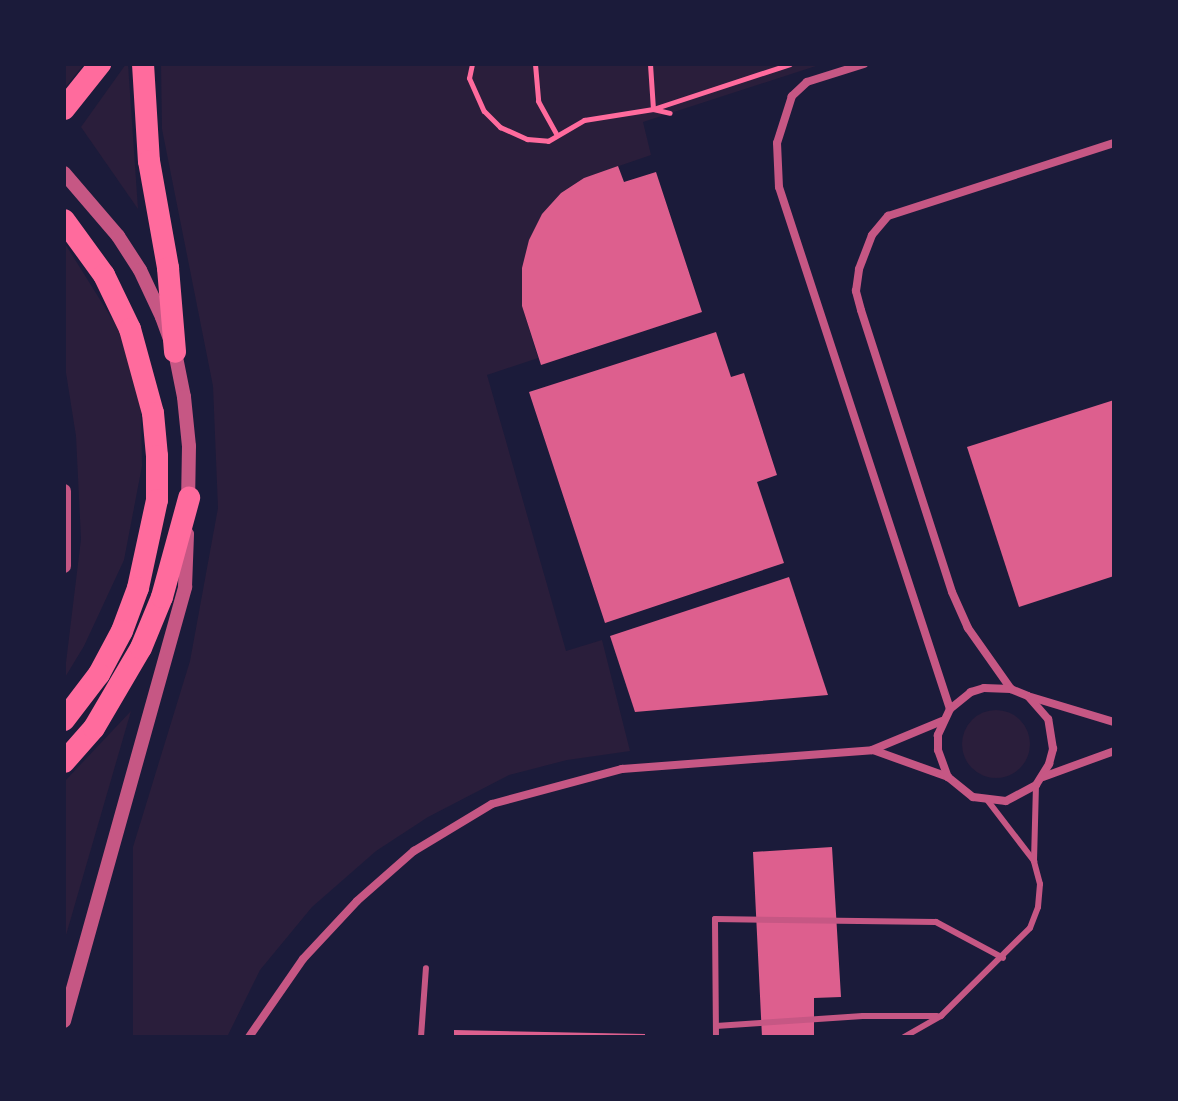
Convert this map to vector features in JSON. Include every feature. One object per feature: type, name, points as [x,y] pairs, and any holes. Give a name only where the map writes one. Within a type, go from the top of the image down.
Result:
[{"type":"highway","points":[[64,109],[100,64]]},
{"type":"highway","points":[[143,64],[149,161],[168,268],[175,352]]},
{"type":"highway","points":[[64,220],[104,275],[130,329],[153,413],[157,456],[157,500],[138,588],[122,631],[99,674],[64,720]]},
{"type":"highway","points":[[64,762],[94,728],[141,648],[162,597],[189,498]]},
{"type":"street","points":[[864,64],[807,82],[792,96],[777,143],[779,187],[950,709]]},
{"type":"street","points":[[1011,689],[968,628],[952,592],[861,310],[856,291],[859,269],[872,235],[888,216],[1114,143]]},
{"type":"street","points":[[64,173],[118,236],[140,270],[175,352],[189,446],[185,587],[64,1021]]},
{"type":"street","points":[[64,491],[65,562]]},
{"type":"street","points":[[1114,722],[1011,689],[984,688],[971,692],[950,709],[942,721],[938,750],[948,777],[959,789],[988,801],[1014,798],[1039,781],[1114,753]]},
{"type":"street","points":[[1028,696],[1048,719],[1052,734],[1053,749],[1039,781]]},
{"type":"street","points":[[249,1037],[303,959],[357,901],[414,851],[492,804],[622,769],[872,750],[942,721]]},
{"type":"street","points":[[872,750],[948,777]]},
{"type":"lane","points":[[904,1037],[941,1016],[1030,928],[1038,907],[1040,884],[1034,861],[1039,781]]},
{"type":"lane","points":[[988,801],[1034,861]]},
{"type":"lane","points":[[716,1037],[715,919],[936,922],[1003,958]]},
{"type":"lane","points":[[421,1037],[426,968]]},
{"type":"lane","points":[[716,1026],[863,1016],[941,1016]]},
{"type":"path","points":[[472,64],[469,78],[484,111],[500,127],[527,139],[548,141],[584,120],[653,109],[790,64]]},
{"type":"path","points":[[535,64],[538,101],[557,135]]},
{"type":"path","points":[[650,64],[653,109]]},
{"type":"path","points":[[759,74],[765,64]]},
{"type":"path","points":[[653,109],[670,113]]},
{"type":"shaded area","points":[[64,64],[84,64],[64,89]]},
{"type":"shaded area","points":[[128,64],[138,209],[81,127]]},
{"type":"shaded area","points":[[161,64],[822,64],[643,122],[651,155],[584,178],[561,193],[542,215],[522,306],[538,358],[487,375],[566,651],[602,640],[630,751],[567,760],[509,775],[428,817],[376,851],[312,907],[260,970],[227,1037],[133,1037],[133,847],[190,661],[218,508],[213,386],[162,129]]},
{"type":"shaded area","points":[[64,242],[124,338],[141,410],[142,466],[124,560],[84,646],[64,679],[81,539],[76,436],[64,360]]},
{"type":"shaded area","points":[[996,710],[1020,720],[1030,744],[1020,768],[996,778],[972,768],[962,744],[972,720]]},
{"type":"shaded area","points":[[131,711],[64,942],[64,782]]},
{"type":"building","points":[[618,166],[624,182],[656,172],[702,312],[541,365],[522,306],[522,268],[529,240],[542,214],[561,193],[584,178]]},
{"type":"building","points":[[716,332],[731,377],[744,373],[777,475],[757,482],[784,563],[605,623],[529,392]]},
{"type":"building","points":[[1114,400],[1114,576],[1019,607],[967,447]]},
{"type":"building","points":[[789,577],[828,695],[635,712],[610,636]]},
{"type":"building","points":[[832,847],[841,997],[814,998],[814,1037],[762,1037],[753,852]]},
{"type":"building","points":[[454,1030],[645,1034],[645,1037],[454,1037]]}]
